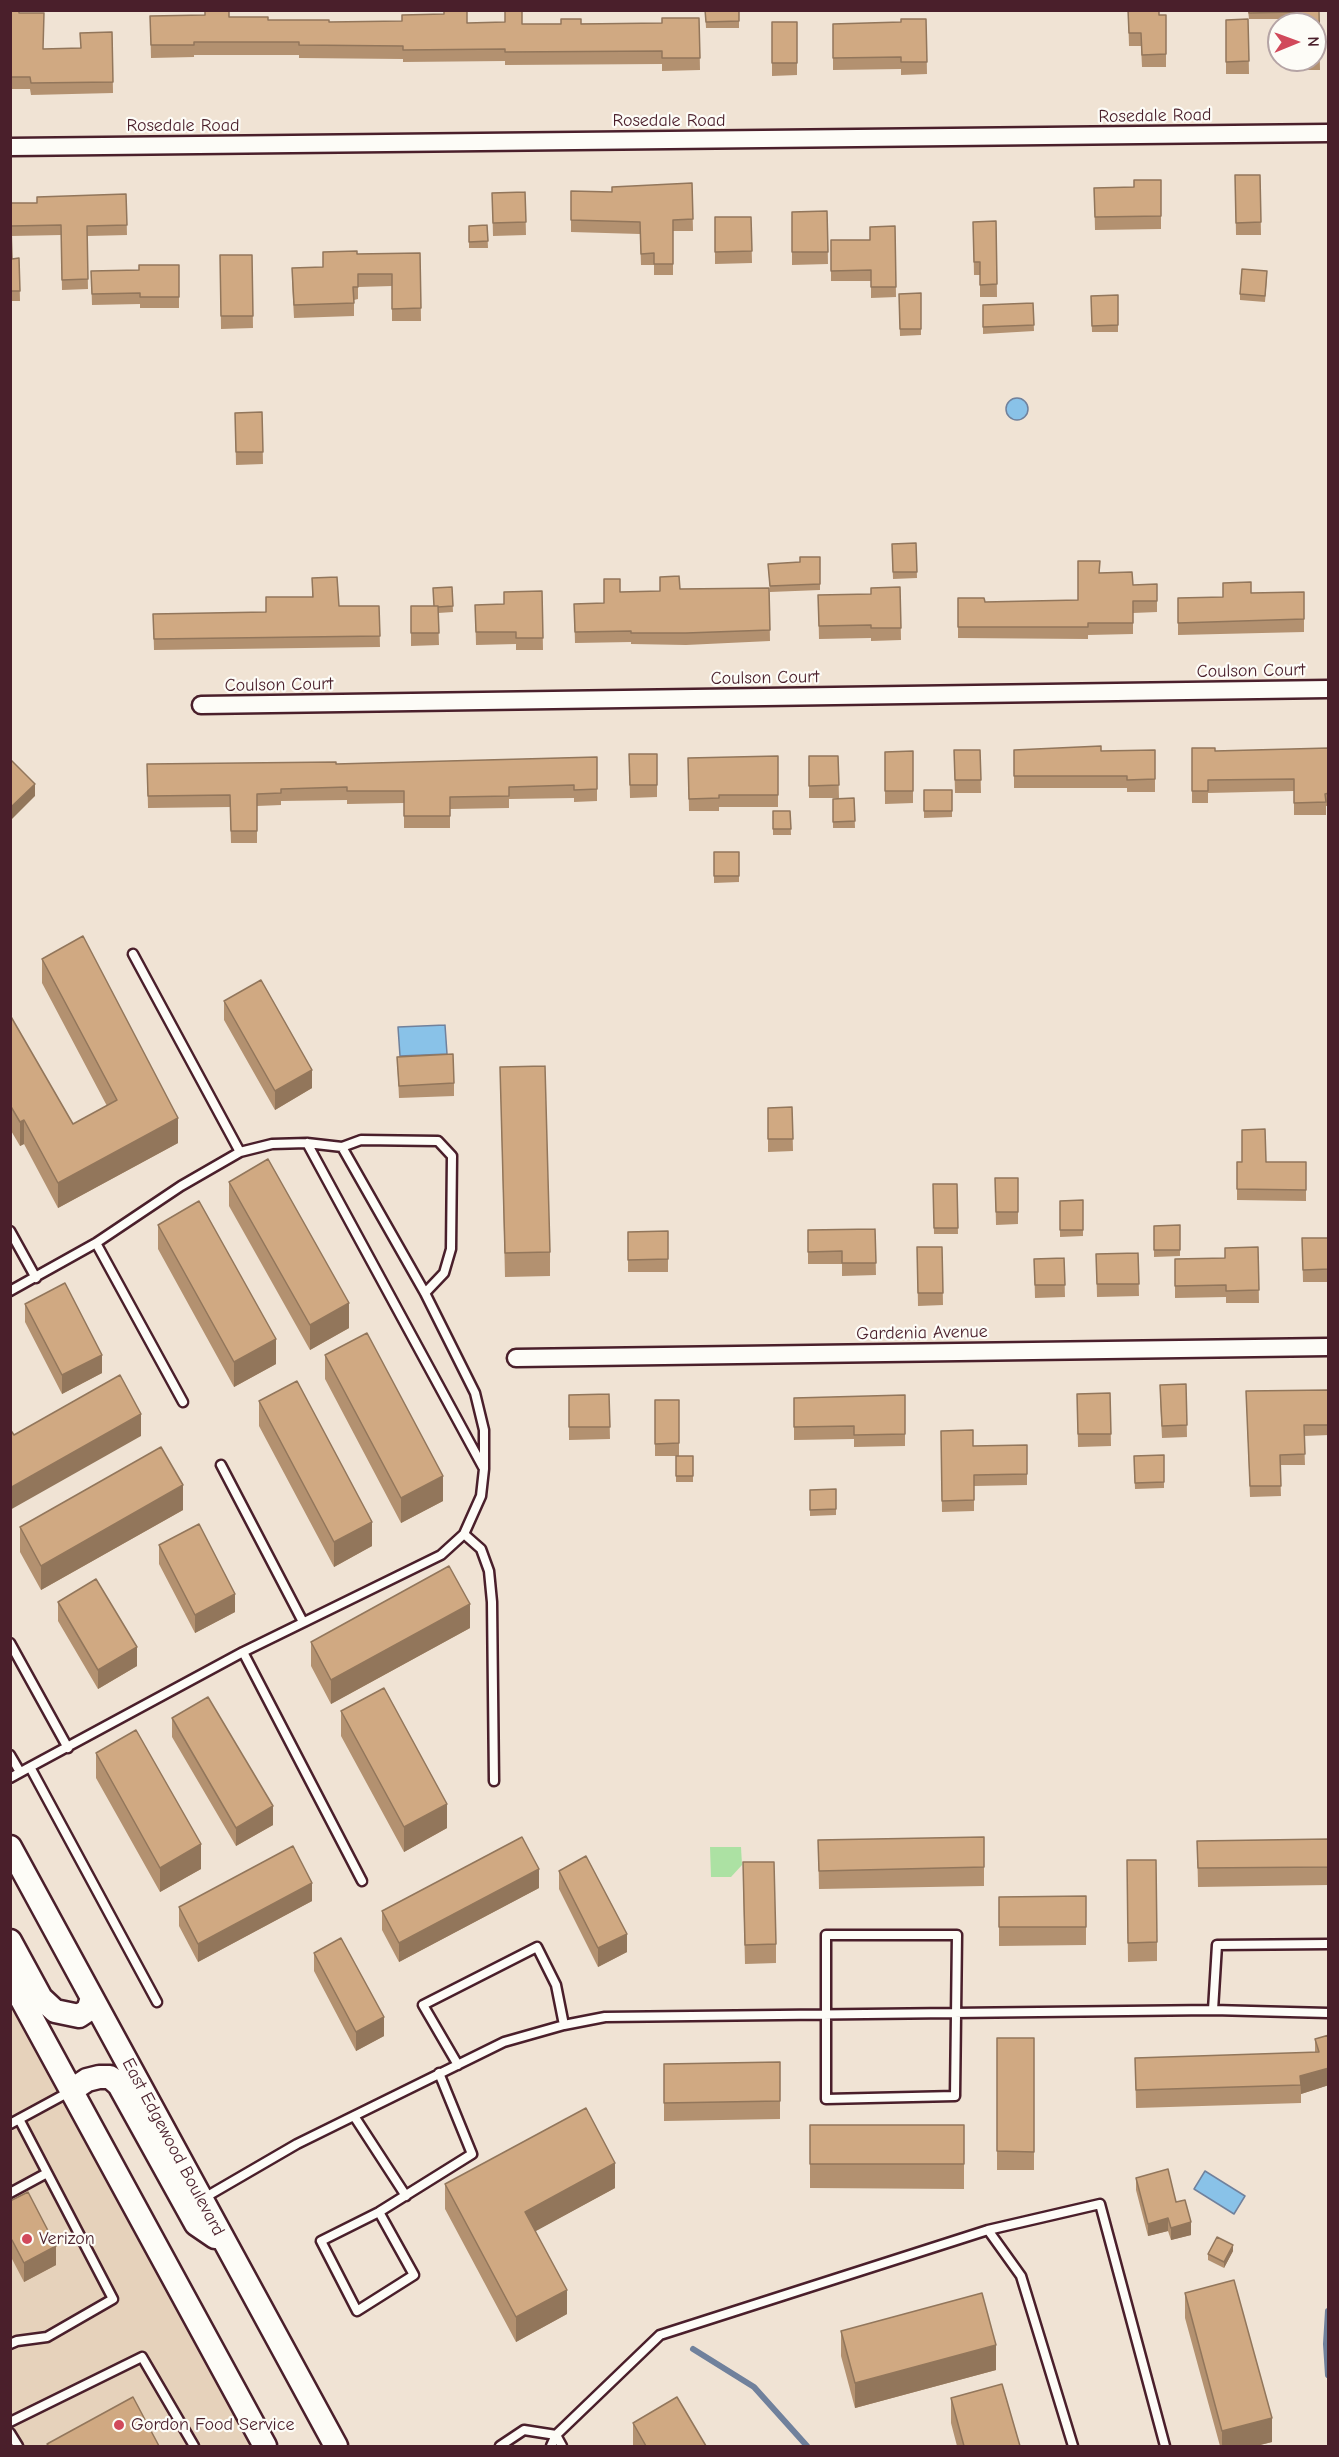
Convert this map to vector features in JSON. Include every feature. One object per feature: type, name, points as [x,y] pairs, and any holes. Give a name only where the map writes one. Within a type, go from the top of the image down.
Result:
[{"type":"street","name":"Rosedale Road","points":[[10,147],[1329,133]]},
{"type":"street","name":"Coulson Court","points":[[201,705],[1329,689]]},
{"type":"street","name":"Gardenia Avenue","points":[[516,1358],[1329,1347]]},
{"type":"street","name":"East Edgewood Boulevard","points":[[10,1847],[336,2446]]},
{"type":"street","points":[[10,1941],[41,1998],[55,2011],[79,2016],[88,2010],[92,1998]]},
{"type":"street","points":[[10,1978],[265,2446]]},
{"type":"street","points":[[72,2090],[87,2079],[99,2077],[110,2077],[119,2085],[196,2224],[224,2243]]},
{"type":"lane","points":[[133,954],[240,1152]]},
{"type":"lane","points":[[10,1291],[96,1243],[181,1186],[240,1152],[272,1144],[307,1143],[342,1147],[362,1140],[438,1142],[452,1156],[451,1250],[444,1273],[425,1293]]},
{"type":"lane","points":[[307,1143],[484,1469]]},
{"type":"lane","points":[[10,1778],[243,1652],[441,1555],[464,1534],[481,1496],[484,1469],[484,1430],[475,1393],[425,1293],[342,1147]]},
{"type":"lane","points":[[10,1231],[36,1278]]},
{"type":"lane","points":[[96,1243],[183,1402]]},
{"type":"lane","points":[[220,1465],[303,1622]]},
{"type":"lane","points":[[464,1534],[481,1549],[489,1571],[492,1602],[494,1781]]},
{"type":"lane","points":[[10,1642],[68,1748]]},
{"type":"lane","points":[[243,1652],[362,1881]]},
{"type":"lane","points":[[10,1755],[20,1772]]},
{"type":"lane","points":[[30,1767],[157,2002]]},
{"type":"lane","points":[[826,1935],[957,1935],[955,2013],[955,2096],[826,2099],[826,1935]]},
{"type":"lane","points":[[1213,2010],[1217,1946],[1329,1944]]},
{"type":"lane","points":[[458,2065],[423,2005],[537,1947],[556,1985],[564,2025]]},
{"type":"lane","points":[[201,2200],[297,2144],[504,2042],[564,2025],[605,2017],[1213,2010],[1329,2013]]},
{"type":"lane","points":[[379,2212],[414,2275],[357,2311],[321,2241],[379,2212],[472,2154],[439,2073]]},
{"type":"lane","points":[[10,2344],[47,2337],[113,2299],[47,2173],[15,2122],[72,2090]]},
{"type":"lane","points":[[354,2116],[406,2196]]},
{"type":"lane","points":[[10,2193],[47,2173]]},
{"type":"lane","points":[[551,2446],[556,2435],[660,2335],[988,2230],[1100,2204],[1165,2446]]},
{"type":"lane","points":[[988,2230],[1022,2276],[1073,2446]]},
{"type":"lane","points":[[10,2422],[142,2357],[194,2446]]},
{"type":"lane","points":[[500,2446],[524,2430],[556,2435]]},
{"type":"lane","points":[[10,2433],[18,2446]]},
{"type":"lane","points":[[556,2435],[562,2446]]},
{"type":"shaded area","points":[[10,2002],[206,2361],[252,2446],[11,2446]]},
{"type":"green space","points":[[710,1847],[741,1847],[742,1865],[731,1877],[711,1877]]},
{"type":"water","points":[[1017,398],[1025,401],[1028,409],[1025,417],[1017,420],[1009,417],[1006,409],[1009,401]]},
{"type":"water","points":[[445,1025],[447,1054],[400,1056],[398,1027]]},
{"type":"water","points":[[1205,2171],[1245,2196],[1234,2214],[1194,2189]]},
{"type":"building","points":[[10,10],[19,10],[19,13],[44,13],[43,49],[81,48],[80,33],[112,32],[113,82],[31,83],[30,77],[10,77]]},
{"type":"building","points":[[205,10],[229,10],[229,17],[268,17],[268,20],[329,20],[329,22],[402,21],[402,15],[444,14],[444,10],[467,10],[467,23],[505,22],[505,10],[522,10],[522,24],[561,24],[561,19],[581,19],[581,24],[662,23],[662,18],[699,18],[700,58],[662,58],[662,51],[403,50],[403,46],[299,45],[299,42],[194,42],[194,45],[151,45],[150,16],[205,15]]},
{"type":"building","points":[[705,10],[739,10],[739,21],[706,22]]},
{"type":"building","points":[[1128,10],[1159,10],[1159,15],[1166,15],[1166,54],[1142,55],[1141,33],[1129,33]]},
{"type":"building","points":[[1249,10],[1299,10],[1295,12],[1249,13]]},
{"type":"building","points":[[1319,11],[1319,12],[1295,12]]},
{"type":"building","points":[[901,19],[926,19],[927,62],[901,62],[901,57],[833,58],[833,24],[901,22]]},
{"type":"building","points":[[1248,19],[1249,61],[1226,62],[1226,20]]},
{"type":"building","points":[[772,22],[797,22],[797,63],[772,63]]},
{"type":"building","points":[[1235,175],[1260,175],[1261,222],[1236,223]]},
{"type":"building","points":[[1134,180],[1161,180],[1161,216],[1095,217],[1094,188],[1134,187]]},
{"type":"building","points":[[692,183],[693,219],[673,220],[673,264],[654,264],[654,253],[641,254],[640,222],[571,220],[571,191],[612,192],[612,187]]},
{"type":"building","points":[[525,192],[526,222],[493,223],[492,193]]},
{"type":"building","points":[[126,194],[127,225],[87,226],[88,279],[62,280],[61,225],[11,226],[12,259],[19,258],[20,291],[10,291],[10,203],[37,203],[37,197]]},
{"type":"building","points":[[827,211],[828,252],[792,252],[792,212]]},
{"type":"building","points":[[715,217],[751,217],[752,251],[715,252]]},
{"type":"building","points":[[996,221],[997,284],[980,285],[980,262],[974,262],[973,222]]},
{"type":"building","points":[[487,225],[488,241],[469,242],[469,226]]},
{"type":"building","points":[[895,226],[896,287],[871,287],[871,270],[831,271],[831,240],[870,240],[870,227]]},
{"type":"building","points":[[357,251],[357,254],[420,253],[421,308],[392,309],[392,274],[358,274],[358,287],[353,287],[354,303],[294,305],[292,268],[323,267],[323,252]]},
{"type":"building","points":[[220,255],[252,255],[253,316],[221,316]]},
{"type":"building","points":[[139,265],[179,265],[179,297],[140,297],[140,293],[92,294],[91,271],[139,270]]},
{"type":"building","points":[[1242,269],[1267,271],[1265,296],[1240,294]]},
{"type":"building","points":[[921,293],[921,329],[900,329],[899,294]]},
{"type":"building","points":[[1118,295],[1118,325],[1092,326],[1091,296]]},
{"type":"building","points":[[1033,303],[1034,325],[983,327],[983,305]]},
{"type":"building","points":[[262,412],[263,452],[236,452],[235,413]]},
{"type":"building","points":[[916,543],[917,572],[893,572],[892,544]]},
{"type":"building","points":[[800,557],[820,557],[820,584],[770,586],[768,564],[800,562]]},
{"type":"building","points":[[1078,561],[1100,561],[1099,573],[1132,572],[1133,585],[1157,584],[1157,601],[1133,601],[1133,623],[1088,623],[1088,627],[958,627],[958,598],[984,598],[985,602],[1078,600]]},
{"type":"building","points":[[679,576],[680,589],[769,588],[770,630],[686,633],[575,632],[574,604],[604,603],[604,579],[620,579],[620,592],[660,591],[660,577]]},
{"type":"building","points":[[337,577],[339,606],[379,606],[380,636],[154,639],[153,614],[266,612],[266,597],[313,597],[312,578]]},
{"type":"building","points":[[1251,582],[1251,593],[1304,592],[1304,619],[1178,623],[1178,598],[1223,597],[1223,583]]},
{"type":"building","points":[[452,587],[453,606],[434,606],[433,588]]},
{"type":"building","points":[[900,587],[901,628],[871,628],[871,625],[819,626],[818,595],[871,594],[871,588]]},
{"type":"building","points":[[542,591],[543,638],[516,638],[516,632],[476,632],[475,605],[504,604],[504,592]]},
{"type":"building","points":[[411,606],[438,606],[439,633],[411,633]]},
{"type":"building","points":[[1101,746],[1101,751],[1155,750],[1155,779],[1127,780],[1127,776],[1014,776],[1014,750]]},
{"type":"building","points":[[1192,748],[1215,748],[1215,751],[1329,748],[1329,793],[1325,794],[1326,802],[1294,803],[1294,779],[1208,780],[1208,791],[1192,791]]},
{"type":"building","points":[[954,750],[980,750],[981,780],[955,780]]},
{"type":"building","points":[[913,751],[913,791],[885,791],[885,752]]},
{"type":"building","points":[[629,754],[657,754],[657,785],[630,785]]},
{"type":"building","points":[[778,756],[778,795],[719,795],[719,798],[689,799],[688,758]]},
{"type":"building","points":[[809,756],[838,756],[839,785],[809,786]]},
{"type":"building","points":[[597,757],[597,789],[574,790],[574,785],[509,787],[509,796],[450,797],[450,816],[404,816],[404,791],[347,791],[347,787],[281,789],[281,793],[257,794],[257,831],[231,831],[230,795],[148,796],[147,764],[336,762],[336,764]]},
{"type":"building","points":[[10,759],[35,784],[10,808]]},
{"type":"building","points":[[924,790],[952,790],[952,811],[924,811]]},
{"type":"building","points":[[854,798],[855,821],[833,822],[833,799]]},
{"type":"building","points":[[773,811],[790,811],[791,829],[773,829]]},
{"type":"building","points":[[714,852],[739,852],[739,876],[714,876]]},
{"type":"building","points":[[83,936],[178,1118],[58,1183],[24,1120],[20,1122],[10,1105],[10,1015],[73,1124],[117,1100],[42,959]]},
{"type":"building","points":[[261,980],[312,1070],[275,1091],[224,1001]]},
{"type":"building","points":[[453,1054],[454,1083],[399,1086],[397,1057]]},
{"type":"building","points":[[545,1066],[550,1252],[505,1253],[500,1067]]},
{"type":"building","points":[[792,1107],[793,1139],[768,1139],[768,1108]]},
{"type":"building","points":[[1265,1129],[1266,1162],[1306,1162],[1306,1190],[1237,1189],[1237,1162],[1242,1162],[1242,1130]]},
{"type":"building","points":[[268,1159],[349,1303],[310,1325],[229,1182]]},
{"type":"building","points":[[995,1178],[1018,1178],[1018,1212],[996,1212]]},
{"type":"building","points":[[933,1184],[957,1184],[958,1228],[934,1228]]},
{"type":"building","points":[[1083,1200],[1083,1230],[1060,1230],[1060,1201]]},
{"type":"building","points":[[199,1201],[276,1339],[234,1362],[158,1225]]},
{"type":"building","points":[[1180,1225],[1180,1250],[1154,1250],[1154,1226]]},
{"type":"building","points":[[875,1229],[876,1263],[842,1263],[842,1251],[808,1252],[808,1230]]},
{"type":"building","points":[[668,1231],[668,1259],[628,1260],[628,1232]]},
{"type":"building","points":[[1302,1238],[1329,1238],[1329,1269],[1303,1270]]},
{"type":"building","points":[[917,1247],[942,1247],[943,1293],[918,1293]]},
{"type":"building","points":[[1258,1247],[1259,1290],[1226,1291],[1226,1285],[1175,1286],[1175,1259],[1225,1258],[1225,1248]]},
{"type":"building","points":[[1138,1253],[1139,1284],[1097,1284],[1096,1254]]},
{"type":"building","points":[[1064,1258],[1065,1285],[1035,1285],[1034,1259]]},
{"type":"building","points":[[65,1283],[102,1355],[62,1375],[25,1304]]},
{"type":"building","points":[[367,1333],[443,1476],[401,1498],[325,1355]]},
{"type":"building","points":[[120,1375],[141,1414],[10,1488],[10,1429],[14,1435]]},
{"type":"building","points":[[297,1381],[372,1522],[334,1542],[259,1401]]},
{"type":"building","points":[[1186,1384],[1187,1425],[1162,1426],[1160,1385]]},
{"type":"building","points":[[1329,1390],[1329,1425],[1304,1425],[1305,1454],[1280,1455],[1281,1486],[1250,1486],[1246,1391]]},
{"type":"building","points":[[1110,1393],[1111,1434],[1078,1434],[1077,1394]]},
{"type":"building","points":[[609,1394],[610,1427],[569,1427],[569,1395]]},
{"type":"building","points":[[905,1395],[905,1434],[854,1435],[854,1426],[794,1427],[794,1398]]},
{"type":"building","points":[[655,1400],[679,1400],[679,1443],[655,1444]]},
{"type":"building","points":[[973,1430],[973,1446],[1027,1445],[1027,1474],[974,1475],[974,1500],[942,1501],[941,1431]]},
{"type":"building","points":[[161,1447],[183,1485],[41,1566],[20,1527]]},
{"type":"building","points":[[1164,1455],[1164,1482],[1135,1483],[1134,1456]]},
{"type":"building","points":[[676,1456],[693,1456],[693,1476],[676,1476]]},
{"type":"building","points":[[836,1489],[836,1509],[810,1510],[810,1490]]},
{"type":"building","points":[[199,1524],[235,1594],[195,1615],[159,1545]]},
{"type":"building","points":[[449,1566],[470,1604],[331,1680],[311,1642]]},
{"type":"building","points":[[96,1579],[137,1647],[98,1670],[58,1602]]},
{"type":"building","points":[[384,1688],[447,1804],[404,1827],[341,1711]]},
{"type":"building","points":[[208,1697],[273,1806],[236,1828],[172,1718]]},
{"type":"building","points":[[136,1730],[201,1844],[160,1868],[96,1753]]},
{"type":"building","points":[[522,1837],[539,1869],[399,1943],[382,1911]]},
{"type":"building","points":[[984,1837],[984,1867],[819,1871],[818,1840]]},
{"type":"building","points":[[1329,1839],[1329,1867],[1198,1868],[1197,1841]]},
{"type":"building","points":[[293,1846],[312,1883],[198,1944],[179,1907]]},
{"type":"building","points":[[586,1856],[627,1934],[598,1948],[559,1871]]},
{"type":"building","points":[[1127,1860],[1156,1860],[1157,1942],[1128,1943]]},
{"type":"building","points":[[743,1862],[774,1862],[776,1944],[745,1945]]},
{"type":"building","points":[[1086,1896],[1086,1927],[999,1927],[999,1897]]},
{"type":"building","points":[[341,1938],[384,2017],[356,2032],[314,1953]]},
{"type":"building","points":[[1329,2035],[1329,2068],[1300,2076],[1301,2085],[1136,2090],[1135,2058],[1319,2052],[1315,2039]]},
{"type":"building","points":[[997,2038],[1034,2038],[1034,2152],[997,2151]]},
{"type":"building","points":[[780,2062],[780,2101],[664,2103],[664,2064]]},
{"type":"building","points":[[586,2108],[615,2163],[525,2212],[567,2290],[516,2317],[445,2184]]},
{"type":"building","points":[[810,2125],[964,2125],[964,2164],[810,2164]]},
{"type":"building","points":[[1168,2169],[1176,2202],[1185,2200],[1191,2222],[1171,2228],[1168,2218],[1148,2224],[1136,2178]]},
{"type":"building","points":[[28,2192],[56,2246],[24,2263],[12,2240],[10,2241],[10,2201]]},
{"type":"building","points":[[1217,2237],[1233,2245],[1224,2262],[1208,2254]]},
{"type":"building","points":[[1234,2280],[1272,2418],[1222,2431],[1185,2293]]},
{"type":"building","points":[[982,2293],[996,2345],[855,2383],[841,2331]]},
{"type":"building","points":[[1002,2384],[1020,2446],[964,2446],[951,2398]]},
{"type":"building","name":"Gordon Food Service","points":[[133,2397],[159,2446],[49,2446],[47,2444]]},
{"type":"building","points":[[677,2397],[706,2446],[646,2446],[633,2423]]},
{"type":"waterway","points":[[1328,2311],[1326,2344],[1328,2375]]},
{"type":"waterway","points":[[693,2349],[754,2387],[807,2446]]},
{"type":"place","name":"Verizon","points":[[27,2239]]},
{"type":"place","name":"Gordon Food Service","points":[[119,2425]]}]
